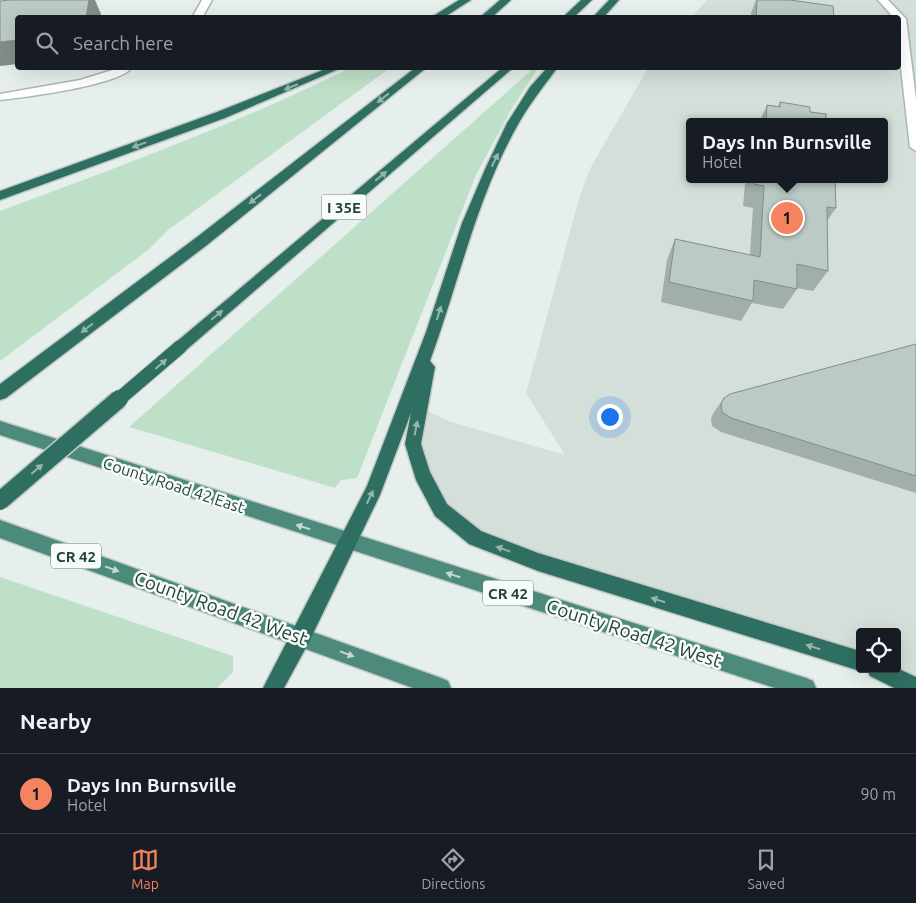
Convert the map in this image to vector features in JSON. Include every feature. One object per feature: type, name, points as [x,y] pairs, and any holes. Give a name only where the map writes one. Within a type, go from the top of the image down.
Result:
[{"type":"highway","points":[[440,15],[466,0]]},
{"type":"highway","points":[[488,15],[506,0]]},
{"type":"highway","points":[[570,15],[588,0]]},
{"type":"highway","points":[[600,15],[614,0]]},
{"type":"highway","points":[[0,196],[221,115],[331,70]]},
{"type":"highway","points":[[0,393],[126,299],[418,70]]},
{"type":"highway","name":"I 35E","points":[[0,501],[506,70]]},
{"type":"highway","points":[[273,688],[301,637],[374,489],[433,332],[469,223],[492,167],[513,122],[534,89],[550,70]]},
{"type":"highway","points":[[433,332],[413,444],[422,474],[442,510],[475,538],[538,562],[638,594],[856,660]]},
{"type":"highway","name":"County Road 42 East","points":[[0,428],[349,542]]},
{"type":"highway","name":"County Road 42 West","points":[[0,529],[441,688]]},
{"type":"highway","name":"County Road 42 West","points":[[349,542],[806,688]]},
{"type":"highway","points":[[884,673],[916,688]]},
{"type":"street","points":[[199,15],[207,0]]},
{"type":"street","points":[[883,0],[897,15]]},
{"type":"street","points":[[901,19],[916,147]]},
{"type":"street","points":[[0,97],[87,82],[122,70]]},
{"type":"shaded area","points":[[707,0],[916,0],[916,688],[901,673],[901,628],[856,628],[856,660],[475,538],[422,474],[420,408],[451,422],[565,455],[526,393],[580,195],[591,167],[647,70],[901,70],[901,15],[694,15]]},
{"type":"green space","points":[[346,70],[387,70],[168,230],[148,250],[0,361],[0,211],[221,126]]},
{"type":"green space","points":[[532,70],[537,70],[511,110],[476,175],[357,478],[341,480],[335,488],[129,427]]},
{"type":"green space","points":[[0,577],[233,656],[233,672],[217,688],[0,688]]},
{"type":"building","points":[[89,0],[86,15],[15,15],[15,40],[0,42],[0,1]]},
{"type":"building","points":[[757,0],[790,0],[833,6],[834,15],[756,15]]},
{"type":"building","points":[[780,102],[810,107],[810,112],[826,114],[826,118],[766,118],[767,105],[780,107]]},
{"type":"building","points":[[835,183],[836,208],[827,207],[828,271],[797,264],[797,289],[754,280],[753,301],[669,282],[675,239],[760,257],[764,186],[754,184]]},
{"type":"building","points":[[916,344],[916,476],[731,418],[722,412],[721,404],[724,398],[730,394]]},
{"type":"place","name":"Days Inn Burnsville","points":[[787,218]]}]
